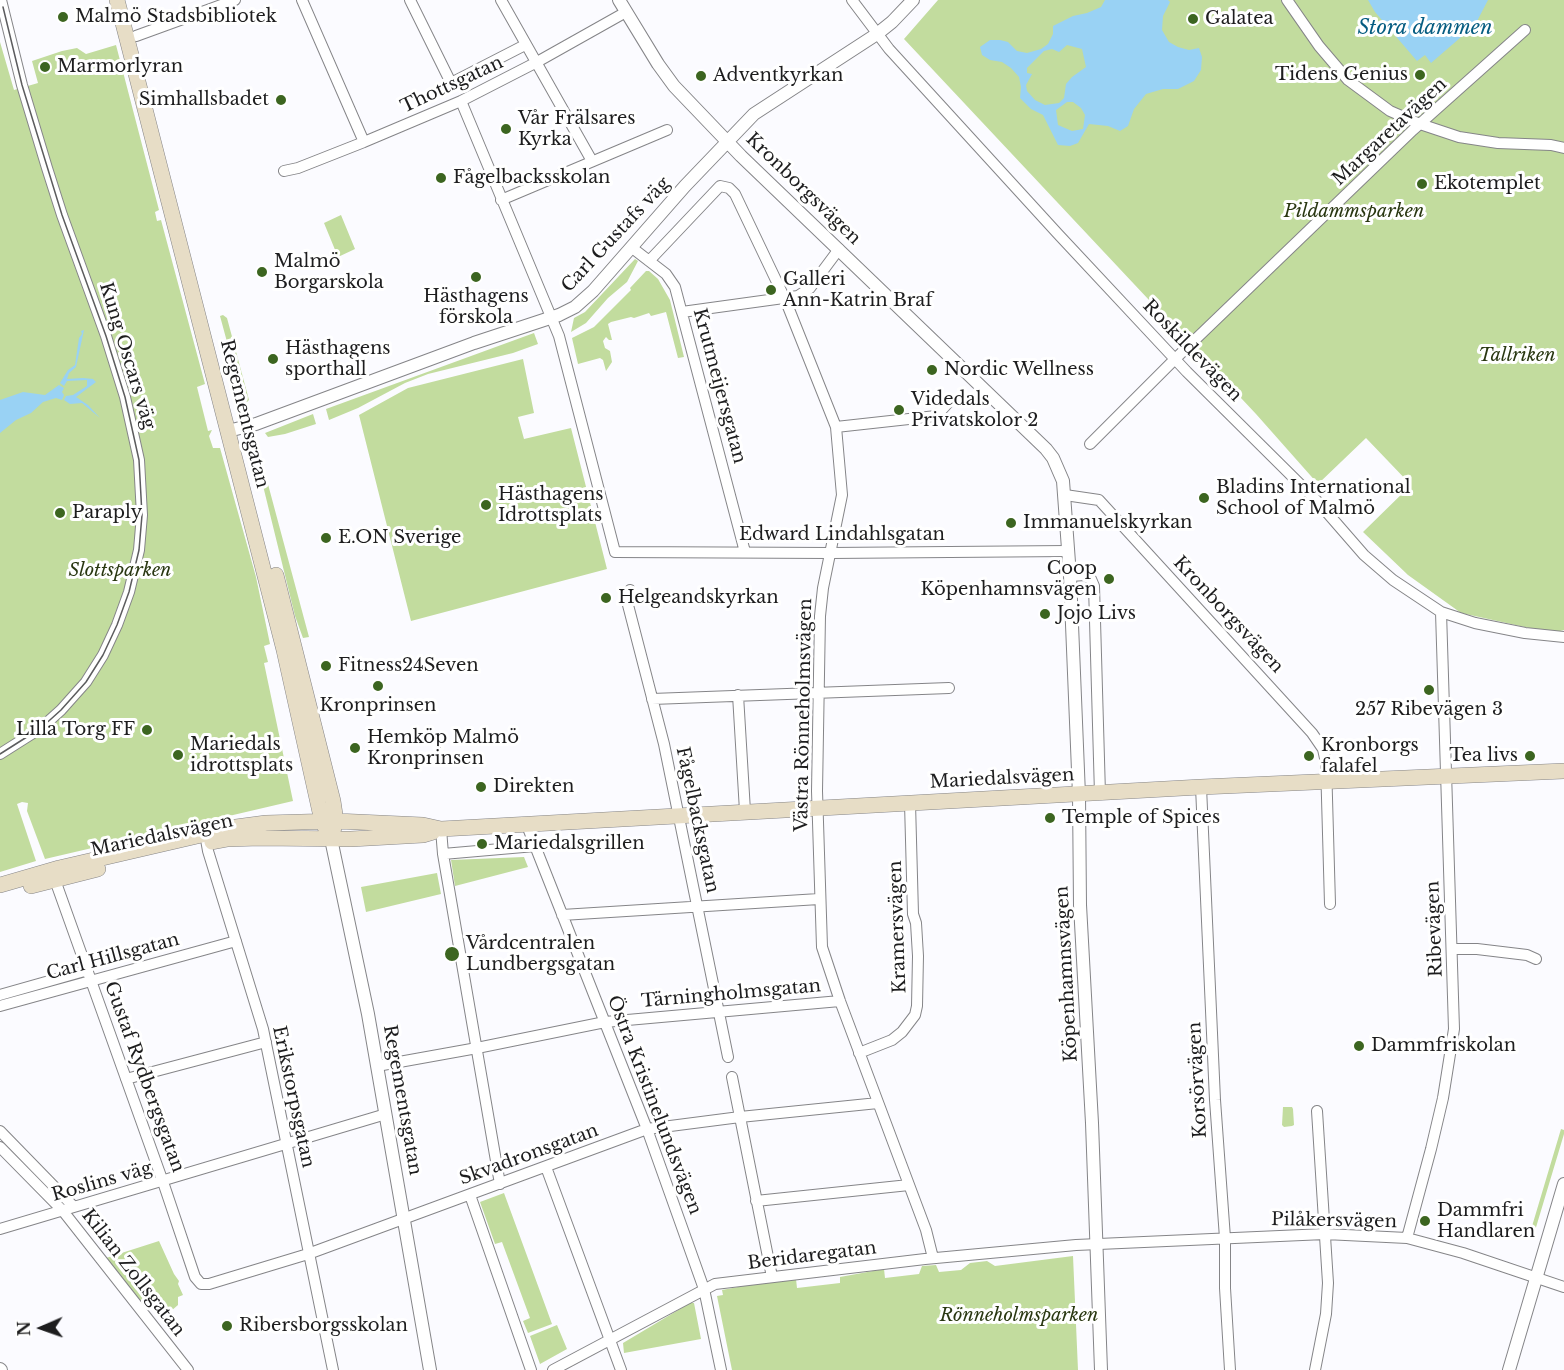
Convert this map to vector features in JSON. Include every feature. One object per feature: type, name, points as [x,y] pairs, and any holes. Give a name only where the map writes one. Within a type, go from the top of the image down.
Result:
[{"type":"main road","name":"Regementsgatan","points":[[117,0],[233,430],[299,663],[331,838]]},
{"type":"main road","name":"Regementsgatan","points":[[126,0],[233,430]]},
{"type":"main road","name":"Mariedalsvägen","points":[[0,885],[61,867],[206,838],[351,839],[423,835],[441,829],[526,823],[1201,787],[1564,771]]},
{"type":"main road","name":"Mariedalsvägen","points":[[0,894],[250,824],[329,821],[423,825],[441,829]]},
{"type":"street","name":"Kung Oscars väg","points":[[0,754],[30,736],[61,710],[86,682],[104,655],[129,592],[139,550],[142,515],[139,460],[127,403],[47,168],[22,85],[1,0]]},
{"type":"street","points":[[136,36],[235,0]]},
{"type":"street","points":[[302,0],[364,142]]},
{"type":"street","name":"Thottsgatan","points":[[410,0],[451,83],[525,45]]},
{"type":"street","points":[[501,0],[592,161]]},
{"type":"street","name":"Kronborgsvägen","points":[[619,0],[674,86],[741,156],[1046,449],[1060,471],[1065,495],[1099,500],[1312,733],[1323,749],[1330,904]]},
{"type":"street","name":"Roskildevägen","points":[[852,0],[877,34],[1058,234],[1175,359],[1317,501],[1364,555],[1393,580],[1441,612],[1489,626],[1564,637]]},
{"type":"street","name":"Carl Gustafs väg","points":[[233,430],[256,424],[474,343],[569,311],[579,304],[754,114],[877,34],[892,22],[912,0]]},
{"type":"street","points":[[1287,0],[1319,46],[1348,80],[1390,111],[1459,137],[1498,143],[1551,145],[1564,148]]},
{"type":"street","name":"Thottsgatan","points":[[284,171],[298,168],[364,142],[461,101],[626,12]]},
{"type":"street","name":"Margaretavägen","points":[[1090,444],[1175,359],[1420,124],[1525,30]]},
{"type":"street","points":[[461,101],[551,317]]},
{"type":"street","points":[[501,200],[667,130]]},
{"type":"street","name":"Västra Rönneholmsvägen","points":[[650,261],[720,186],[729,188],[735,194],[785,299],[836,427],[842,495],[821,601],[817,808],[822,947],[929,1239],[933,1258]]},
{"type":"street","name":"Krutmeijersgatan","points":[[631,247],[666,274],[675,287],[745,552]]},
{"type":"street","points":[[682,312],[798,296],[810,288],[839,249]]},
{"type":"street","name":"Edward Lindahlsgatan","points":[[551,317],[563,346],[615,552],[1068,551]]},
{"type":"street","points":[[836,427],[936,416],[948,403]]},
{"type":"street","name":"Köpenhamnsvägen","points":[[1065,495],[1079,795],[1080,905],[1101,1370]]},
{"type":"street","points":[[1070,576],[1085,575],[1091,579],[1094,586],[1100,794]]},
{"type":"street","name":"Fågelbacksgatan","points":[[630,590],[628,605],[679,815],[728,1058]]},
{"type":"street","name":"Ribevägen","points":[[1407,1238],[1431,1152],[1454,1029],[1441,612]]},
{"type":"street","points":[[652,699],[949,688]]},
{"type":"street","points":[[738,695],[745,811]]},
{"type":"street","name":"Korsörvägen","points":[[1201,787],[1215,1100],[1225,1238],[1224,1288],[1230,1370]]},
{"type":"street","name":"Kramersvägen","points":[[859,1053],[892,1040],[902,1032],[915,1015],[917,1006],[918,946],[913,911],[910,803]]},
{"type":"street","name":"Östra Kristinelundsvägen","points":[[526,823],[647,1129],[704,1289],[721,1370]]},
{"type":"street","points":[[441,829],[443,854],[500,1184]]},
{"type":"street","name":"Erikstorpsgatan","points":[[206,838],[266,1042],[333,1370]]},
{"type":"street","name":"Regementsgatan","points":[[331,838],[386,1114],[430,1370]]},
{"type":"street","points":[[443,854],[535,846]]},
{"type":"street","name":"Gustaf Rydbergsgatan","points":[[55,880],[195,1277],[201,1284]]},
{"type":"street","points":[[562,915],[819,899]]},
{"type":"street","name":"Carl Hillsgatan","points":[[0,995],[236,941]]},
{"type":"street","points":[[1452,949],[1476,949],[1527,955],[1536,959]]},
{"type":"street","name":"Carl Hillsgatan","points":[[0,1006],[90,975]]},
{"type":"street","name":"Tärningholmsgatan","points":[[377,1066],[605,1023],[840,1001]]},
{"type":"street","points":[[126,1079],[266,1042]]},
{"type":"street","points":[[732,1077],[772,1277]]},
{"type":"street","name":"Skvadronsgatan","points":[[201,1284],[209,1284],[308,1254],[647,1129],[878,1103]]},
{"type":"street","points":[[1315,1370],[1326,1314],[1328,1283],[1317,1111]]},
{"type":"street","name":"Roslins väg","points":[[0,1230],[386,1114]]},
{"type":"street","name":"Kilian Zollsgatan","points":[[0,1131],[74,1207]]},
{"type":"street","name":"Kilian Zollsgatan","points":[[0,1147],[63,1211],[189,1370]]},
{"type":"street","points":[[546,1167],[621,1370]]},
{"type":"street","points":[[1509,1370],[1564,1184]]},
{"type":"street","points":[[756,1201],[909,1185]]},
{"type":"street","points":[[470,1195],[531,1370]]},
{"type":"street","name":"Pilåkersvägen","points":[[1096,1244],[1325,1234],[1407,1238],[1463,1253],[1564,1287]]},
{"type":"street","name":"Beridaregatan","points":[[553,1370],[715,1284],[933,1258],[1096,1244]]},
{"type":"green space","name":"Pildammsparken","points":[[938,0],[1564,0],[1564,630],[1552,633],[1461,613],[1408,575],[1363,532],[1411,485],[1366,438],[1318,484],[1256,414],[904,39]]},
{"type":"green space","name":"Slottsparken","points":[[0,42],[14,90],[38,83],[32,61],[77,48],[86,54],[116,45],[159,210],[155,212],[157,221],[161,220],[205,384],[197,387],[208,431],[212,430],[209,436],[213,448],[220,448],[256,577],[270,644],[264,646],[268,662],[264,663],[293,801],[45,859],[27,811],[28,803],[22,802],[17,804],[36,861],[0,872]]},
{"type":"green space","points":[[341,215],[355,249],[338,257],[324,223]]},
{"type":"green space","points":[[635,259],[638,261],[627,282],[608,298],[586,323],[571,332],[574,318],[585,312]]},
{"type":"green space","points":[[646,271],[658,279],[670,300],[684,357],[678,358],[666,312],[651,316],[649,313],[608,324],[612,340],[606,337],[603,341],[605,348],[610,351],[612,362],[606,371],[603,360],[600,358],[578,364],[572,338],[594,327],[631,290],[630,288]]},
{"type":"green space","points":[[220,316],[227,318],[249,400],[246,403],[243,401]]},
{"type":"green space","points":[[534,333],[538,344],[513,353],[428,374],[329,420],[326,409]]},
{"type":"green space","name":"Hästhagens Idrottsplats","points":[[523,359],[534,413],[518,417],[524,439],[571,428],[607,569],[411,621],[359,415],[408,388]]},
{"type":"green space","points":[[313,414],[316,424],[268,437],[265,433]]},
{"type":"green space","points":[[255,447],[258,447],[309,637],[303,638],[295,616]]},
{"type":"green space","points":[[524,857],[528,867],[455,886],[451,860]]},
{"type":"green space","points":[[437,873],[441,894],[366,912],[361,887]]},
{"type":"green space","points":[[1283,1107],[1292,1107],[1294,1125],[1284,1127],[1282,1125]]},
{"type":"green space","points":[[1561,1129],[1564,1130],[1564,1134],[1534,1234],[1530,1233]]},
{"type":"green space","points":[[504,1193],[552,1324],[528,1333],[523,1321],[530,1318],[502,1242],[495,1244],[480,1202]]},
{"type":"green space","points":[[159,1241],[179,1281],[183,1295],[178,1297],[178,1305],[171,1311],[166,1310],[160,1303],[145,1308],[106,1258]]},
{"type":"green space","name":"Rönneholmsparken","points":[[1073,1256],[1078,1370],[732,1370],[717,1296],[723,1295],[722,1290],[770,1281],[796,1279],[797,1288],[840,1283],[840,1277],[884,1269],[885,1278],[919,1274],[922,1266],[936,1265],[939,1272],[961,1270],[970,1263],[987,1261],[995,1266]]},
{"type":"green space","points":[[690,1303],[694,1303],[701,1339],[624,1353],[623,1343]]},
{"type":"green space","points":[[557,1325],[567,1349],[540,1364],[530,1336]]},
{"type":"water","points":[[1105,0],[1168,0],[1170,2],[1163,16],[1162,30],[1169,42],[1178,47],[1189,50],[1199,48],[1202,57],[1201,70],[1194,81],[1178,89],[1163,89],[1146,94],[1134,109],[1128,126],[1120,131],[1108,126],[1089,124],[1078,143],[1070,146],[1058,145],[1043,115],[1031,109],[1020,98],[1019,77],[1002,62],[990,60],[982,55],[980,47],[990,40],[1000,40],[1008,42],[1017,51],[1027,53],[1041,49],[1048,44],[1053,34],[1053,26],[1073,16],[1101,7]],"holes":[[[1067,45],[1082,49],[1086,67],[1066,84],[1064,98],[1059,103],[1045,105],[1035,100],[1027,91],[1026,85],[1032,74],[1027,73],[1027,68],[1044,51],[1052,49],[1059,52]],[[1067,102],[1073,102],[1081,108],[1085,115],[1083,129],[1072,131],[1058,125],[1056,110]]]},
{"type":"water","name":"Stora dammen","points":[[1368,0],[1488,0],[1475,25],[1431,63],[1425,55],[1417,61],[1375,12]]},
{"type":"water","points":[[84,330],[76,367],[69,373],[67,379],[93,379],[96,382],[76,397],[88,405],[100,418],[82,403],[70,404],[64,400],[66,396],[73,395],[87,386],[87,380],[67,381],[64,386],[60,383],[68,370],[75,365],[79,338],[81,331]]},
{"type":"water","points":[[59,385],[64,388],[62,400],[56,398],[43,402],[31,413],[16,420],[0,433],[0,400],[23,392],[45,395]]},
{"type":"tram line","points":[[0,754],[41,728],[61,710],[86,682],[103,655],[129,592],[139,550],[142,515],[139,460],[125,397],[106,336],[62,215],[22,85],[3,7]]},
{"type":"place","name":"Malmö Stadsbibliotek","points":[[63,17]]},
{"type":"place","name":"Galatea","points":[[1193,19]]},
{"type":"place","name":"Marmorlyran","points":[[45,67]]},
{"type":"place","name":"Tidens Genius","points":[[1420,75]]},
{"type":"place","name":"Adventkyrkan","points":[[701,76]]},
{"type":"place","name":"Simhallsbadet","points":[[281,100]]},
{"type":"place","name":"Vår Frälsares Kyrka","points":[[506,129]]},
{"type":"place","name":"Fågelbacksskolan","points":[[441,178]]},
{"type":"place","name":"Ekotemplet","points":[[1422,184]]},
{"type":"place","name":"Malmö Borgarskola","points":[[262,272]]},
{"type":"place","name":"Hästhagens förskola","points":[[476,277]]},
{"type":"place","name":"Galleri Ann-Katrin Braf","points":[[771,290]]},
{"type":"place","name":"Hästhagens sporthall","points":[[273,359]]},
{"type":"place","name":"Nordic Wellness","points":[[932,370]]},
{"type":"place","name":"Videdals Privatskolor 2","points":[[899,410]]},
{"type":"place","name":"Bladins International School of Malmö","points":[[1204,498]]},
{"type":"place","name":"Hästhagens Idrottsplats","points":[[486,505]]},
{"type":"place","name":"Paraply","points":[[60,513]]},
{"type":"place","name":"Immanuelskyrkan","points":[[1011,523]]},
{"type":"place","name":"E.ON Sverige","points":[[326,538]]},
{"type":"place","name":"Coop Köpenhamnsvägen","points":[[1109,579]]},
{"type":"place","name":"Helgeandskyrkan","points":[[606,598]]},
{"type":"place","name":"Jojo Livs","points":[[1045,614]]},
{"type":"place","name":"Fitness24Seven","points":[[326,666]]},
{"type":"place","name":"Kronprinsen","points":[[378,686]]},
{"type":"place","name":"257 Ribevägen 3","points":[[1429,690]]},
{"type":"place","name":"Lilla Torg FF","points":[[147,730]]},
{"type":"place","name":"Hemköp Malmö Kronprinsen","points":[[355,748]]},
{"type":"place","name":"Mariedals idrottsplats","points":[[178,755]]},
{"type":"place","name":"Kronborgs falafel","points":[[1309,756]]},
{"type":"place","name":"Tea livs","points":[[1530,756]]},
{"type":"place","name":"Direkten","points":[[481,787]]},
{"type":"place","name":"Temple of Spices","points":[[1050,818]]},
{"type":"place","name":"Mariedalsgrillen","points":[[482,844]]},
{"type":"place","name":"Vårdcentralen Lundbergsgatan","points":[[452,954]]},
{"type":"place","name":"Dammfriskolan","points":[[1359,1046]]},
{"type":"place","name":"Dammfri Handlaren","points":[[1425,1221]]},
{"type":"place","name":"Ribersborgsskolan","points":[[227,1326]]},
{"type":"park label","name":"Tallriken","points":[[1517,356]]}]
